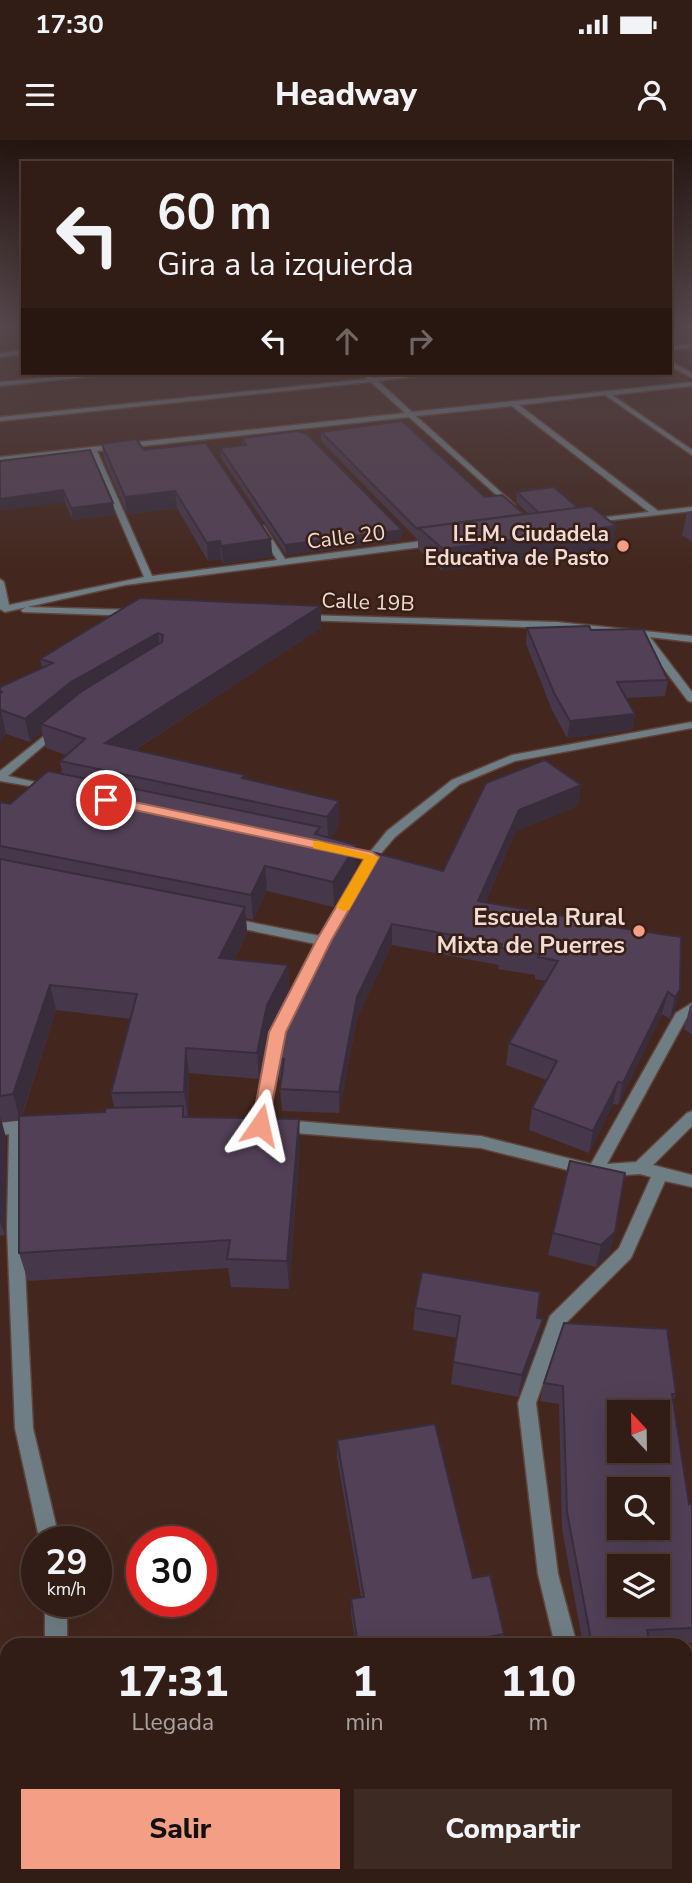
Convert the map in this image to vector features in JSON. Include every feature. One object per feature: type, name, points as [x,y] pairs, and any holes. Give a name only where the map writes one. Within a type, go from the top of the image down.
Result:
[{"type":"street","points":[[0,419],[101,408]]},
{"type":"street","points":[[403,408],[513,508]]},
{"type":"street","points":[[0,459],[473,408]]},
{"type":"street","points":[[519,408],[657,514]]},
{"type":"street","points":[[628,408],[692,453]]},
{"type":"street","points":[[299,427],[309,437]]},
{"type":"street","points":[[201,438],[209,449]]},
{"type":"street","points":[[93,449],[149,579]]},
{"type":"street","points":[[575,523],[692,509]]},
{"type":"street","points":[[253,517],[283,562]]},
{"type":"street","points":[[405,536],[415,546]]},
{"type":"street","name":"Calle 20","points":[[3,609],[149,579],[454,540]]},
{"type":"street","points":[[0,582],[3,609],[143,613]]},
{"type":"street","name":"Calle 19B","points":[[295,618],[557,625],[692,639]]},
{"type":"street","points":[[642,634],[692,699]]},
{"type":"street","points":[[0,777],[70,718]]},
{"type":"street","points":[[692,725],[512,758],[456,782],[366,855],[278,1032],[254,1125],[481,1142],[595,1171],[640,1168],[692,1181]]},
{"type":"street","points":[[0,777],[66,792]]},
{"type":"street","points":[[216,919],[324,941]]},
{"type":"street","points":[[595,1171],[681,1016],[692,1008]]},
{"type":"street","points":[[640,1168],[692,1117]]},
{"type":"street","points":[[46,1526],[24,1428],[9,1128],[58,1127]]},
{"type":"street","points":[[564,1638],[548,1574],[527,1403],[556,1322],[625,1253],[660,1175]]},
{"type":"street","points":[[56,1617],[56,1638]]},
{"type":"building","points":[[402,421],[485,497],[502,495],[524,514],[417,529],[321,432]]},
{"type":"building","points":[[298,431],[307,434],[402,530],[285,545],[220,448],[246,445],[242,438]]},
{"type":"building","points":[[136,439],[144,450],[206,443],[271,539],[221,546],[220,541],[207,543],[175,491],[125,497],[102,444]]},
{"type":"building","points":[[90,450],[113,503],[71,508],[63,490],[0,499],[0,461]]},
{"type":"building","points":[[554,487],[578,508],[539,513],[517,492]]},
{"type":"building","points":[[591,506],[616,526],[443,549],[419,528]]},
{"type":"building","points":[[140,598],[321,606],[105,743],[245,775],[242,778],[339,801],[327,817],[60,761],[85,739],[41,724],[82,691],[162,642],[163,635],[158,633],[71,682],[25,719],[0,711],[0,687],[53,663],[40,659]]},
{"type":"building","points":[[589,626],[591,630],[643,629],[668,680],[617,682],[635,714],[570,721],[554,693],[527,628]]},
{"type":"building","points":[[545,760],[581,785],[519,810],[478,901],[587,920],[586,923],[681,937],[680,990],[675,997],[668,992],[623,1083],[618,1082],[593,1131],[532,1108],[557,1061],[509,1043],[558,961],[538,957],[539,954],[501,948],[502,944],[392,924],[357,997],[339,1092],[280,1089],[284,1059],[278,1058],[286,1011],[307,971],[311,971],[372,852],[443,871],[486,783]]},
{"type":"building","points":[[48,771],[320,827],[315,834],[356,845],[333,882],[265,866],[251,895],[0,846],[0,802],[10,804]]},
{"type":"building","points":[[0,859],[245,907],[219,958],[288,965],[267,1005],[257,1053],[186,1048],[184,1092],[111,1093],[137,994],[50,985],[13,1094],[0,1096]]},
{"type":"building","points":[[183,1106],[183,1117],[299,1119],[287,1261],[227,1259],[230,1240],[19,1253],[19,1116],[105,1112],[106,1108]]},
{"type":"building","points":[[570,1161],[625,1173],[615,1232],[601,1245],[553,1233]]},
{"type":"building","points":[[422,1272],[540,1292],[537,1318],[543,1319],[522,1375],[453,1362],[460,1316],[415,1308]]},
{"type":"building","points":[[564,1323],[667,1329],[676,1394],[672,1394],[689,1504],[692,1504],[692,1628],[647,1630],[649,1638],[591,1638],[567,1512],[563,1386],[544,1383]]},
{"type":"building","points":[[435,1424],[473,1578],[490,1575],[504,1634],[482,1638],[357,1638],[351,1599],[364,1597],[337,1440]]},
{"type":"slow traffic","points":[[318,845],[372,857],[343,907]]},
{"type":"place","name":"I.E.M. Ciudadela Educativa de Pasto","points":[[623,546]]},
{"type":"place","name":"Escuela Rural Mixta de Puerres","points":[[639,931]]},
{"type":"route","points":[[106,800],[372,857],[324,941],[278,1032],[260,1125]]}]
